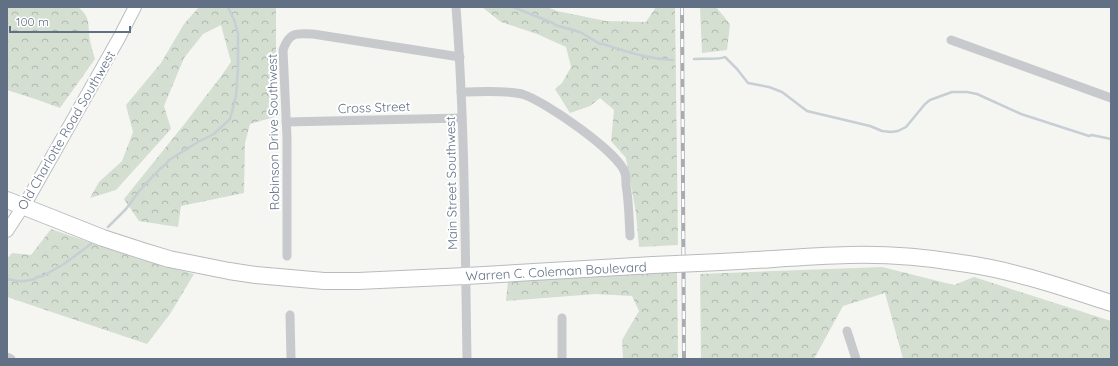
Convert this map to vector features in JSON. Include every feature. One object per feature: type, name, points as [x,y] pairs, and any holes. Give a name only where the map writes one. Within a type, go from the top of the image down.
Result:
[{"type":"highway","name":"Warren C. Coleman Boulevard","points":[[7,200],[103,238],[143,251],[236,272],[283,278],[324,281],[358,281],[850,255],[903,256],[994,268],[1034,278],[1111,303]]},
{"type":"street","name":"Old Charlotte Road Southwest","points":[[7,231],[23,206],[119,38],[134,7]]},
{"type":"street","name":"Main Street Southwest","points":[[456,7],[460,57],[465,173],[467,359]]},
{"type":"street","name":"Robinson Drive Southwest","points":[[287,256],[288,138],[283,50],[286,42],[291,36],[313,34],[460,57]]},
{"type":"street","points":[[951,40],[1111,98]]},
{"type":"street","points":[[461,92],[502,92],[521,94],[532,98],[551,108],[604,148],[617,160],[625,172],[628,194],[630,236]]},
{"type":"street","name":"Cross Street","points":[[286,122],[462,118]]},
{"type":"street","points":[[290,315],[291,359]]},
{"type":"street","points":[[562,318],[562,359]]},
{"type":"street","points":[[847,330],[856,359]]},
{"type":"street","points":[[7,358],[11,359]]},
{"type":"green space","points":[[7,7],[78,7],[87,18],[90,42],[95,59],[60,108],[7,90]]},
{"type":"green space","points":[[199,7],[276,7],[278,116],[250,124],[245,143],[244,193],[181,206],[178,227],[139,221],[124,199],[186,122],[231,62],[221,25],[203,34],[184,58],[164,106],[171,129],[116,190],[90,198],[99,182],[122,161],[133,132],[126,105],[161,63],[184,24]]},
{"type":"green space","points":[[482,7],[547,7],[557,11],[606,21],[646,22],[656,7],[675,7],[678,245],[639,247],[636,213],[626,158],[611,141],[614,110],[600,98],[590,106],[570,113],[555,89],[562,83],[571,67],[566,47],[537,34],[501,22]]},
{"type":"green space","points":[[700,7],[716,7],[730,24],[727,50],[702,53]]},
{"type":"green space","points":[[51,229],[138,259],[194,274],[170,314],[147,344],[7,297],[7,259],[12,253],[31,255]]},
{"type":"green space","points":[[882,267],[954,285],[974,277],[1111,321],[1111,359],[903,359],[885,293],[843,306],[814,359],[701,359],[700,274]]},
{"type":"green space","points":[[677,272],[678,359],[623,359],[622,340],[639,311],[632,296],[596,294],[506,301],[508,281]]},
{"type":"waterway","points":[[108,227],[126,209],[140,190],[169,160],[214,134],[230,119],[236,96],[238,34],[235,22],[228,7]]},
{"type":"waterway","points":[[513,7],[555,25],[580,32],[600,44],[646,57],[673,60]]},
{"type":"waterway","points":[[694,59],[725,57],[748,83],[769,87],[782,92],[807,111],[870,126],[882,131],[898,131],[906,127],[930,100],[952,92],[967,92],[977,94],[1021,114],[1089,136],[1092,135],[1111,139]]},
{"type":"waterway","points":[[7,279],[25,281],[43,276],[64,264],[91,244]]},
{"type":"railway","points":[[682,7],[684,359]]}]
